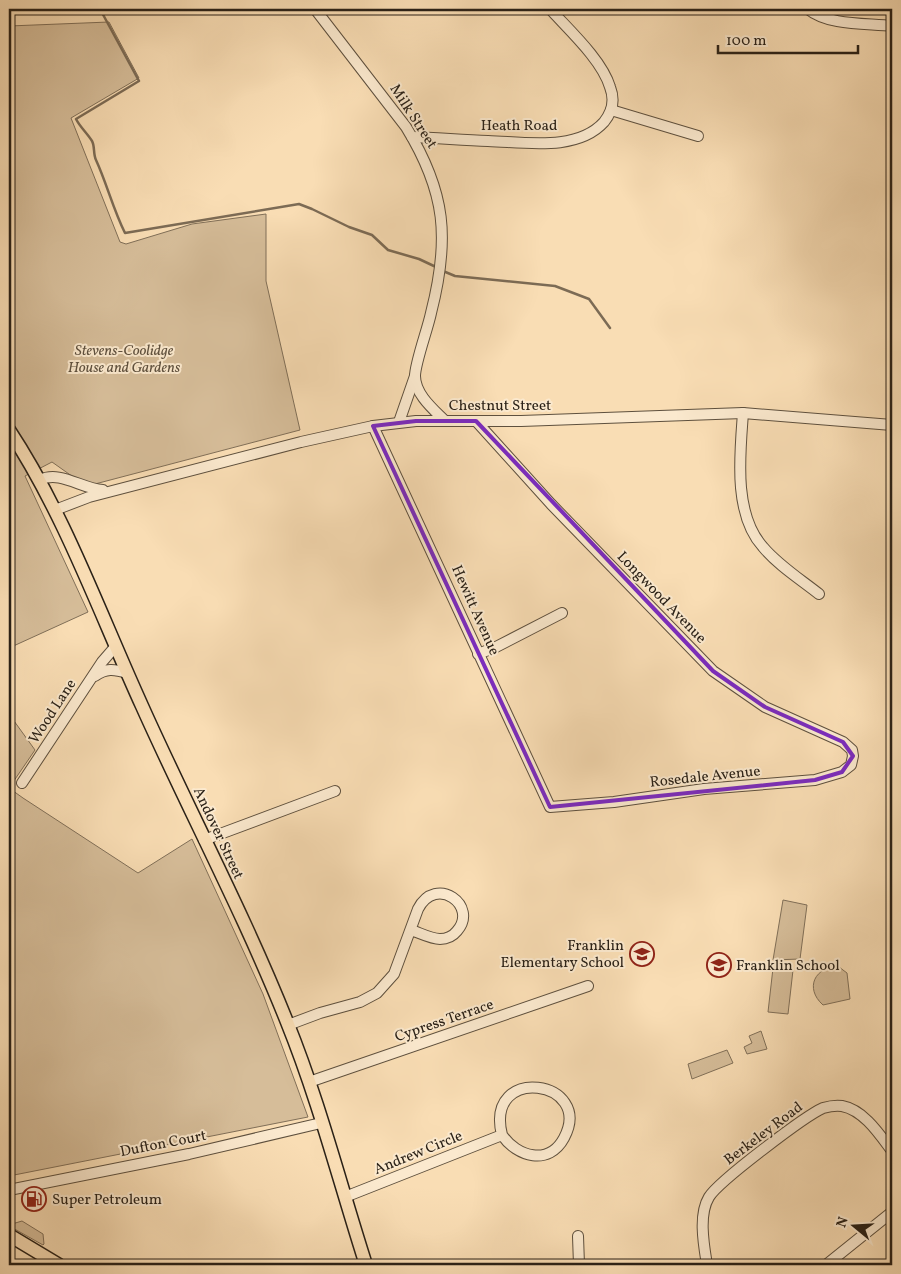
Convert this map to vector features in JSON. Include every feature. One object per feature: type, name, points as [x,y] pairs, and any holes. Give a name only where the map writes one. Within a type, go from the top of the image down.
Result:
[{"type":"main road","name":"Andover Street","points":[[9,430],[40,480],[55,510],[115,647],[256,949],[288,1025],[309,1082],[366,1265]]},
{"type":"main road","points":[[9,1235],[59,1265]]},
{"type":"street","name":"Milk Street","points":[[315,9],[380,91],[412,137],[424,158],[438,195],[442,229],[440,269],[415,376],[399,422]]},
{"type":"street","points":[[550,9],[605,74],[613,97],[611,110],[698,136]]},
{"type":"street","points":[[808,9],[820,16],[839,20],[892,26]]},
{"type":"street","name":"Heath Road","points":[[412,137],[558,142],[590,134],[610,115],[611,110]]},
{"type":"street","points":[[415,376],[429,407],[444,420]]},
{"type":"street","points":[[743,413],[742,496],[744,512],[750,528],[764,549],[819,594]]},
{"type":"street","name":"Chestnut Street","points":[[55,510],[75,501],[301,442],[399,422],[444,420],[476,422],[743,413],[892,425]]},
{"type":"street","name":"Longwood Avenue","points":[[476,422],[551,504],[714,671],[765,706],[844,742],[852,750],[853,756]]},
{"type":"street","name":"Hewitt Avenue","points":[[373,426],[550,807]]},
{"type":"street","name":"Chestnut Street","points":[[40,480],[51,476],[92,489],[116,490]]},
{"type":"street","points":[[478,654],[496,647],[562,613]]},
{"type":"street","name":"Wood Lane","points":[[22,783],[90,680],[115,647]]},
{"type":"street","name":"Wood Lane","points":[[90,680],[104,670],[114,669],[127,673]]},
{"type":"street","name":"Rosedale Avenue","points":[[550,807],[614,802],[704,789],[815,780],[842,772],[851,765],[853,756]]},
{"type":"street","points":[[204,840],[334,792]]},
{"type":"street","points":[[288,1025],[320,1013],[360,1002],[377,993],[394,974],[418,909],[427,898],[433,894],[448,894],[460,904],[463,919],[456,933],[449,937],[434,938],[411,930]]},
{"type":"street","name":"Cypress Terrace","points":[[309,1082],[588,986]]},
{"type":"street","points":[[532,1086],[553,1091],[567,1108],[568,1131],[562,1142],[553,1150],[542,1155],[530,1156],[519,1152],[509,1145],[502,1135],[500,1113],[512,1094],[521,1089],[532,1086]]},
{"type":"street","name":"Berkeley Road","points":[[707,1265],[703,1219],[709,1198],[736,1172],[822,1108],[833,1105],[848,1108],[871,1124],[892,1151]]},
{"type":"street","name":"Dufton Court","points":[[9,1190],[190,1154],[321,1123]]},
{"type":"street","name":"Andrew Circle","points":[[345,1197],[502,1135]]},
{"type":"street","points":[[826,1265],[892,1212]]},
{"type":"street","points":[[578,1236],[579,1265]]},
{"type":"highlighted area","points":[[416,421],[476,421],[713,671],[765,707],[843,742],[853,756],[842,772],[815,780],[550,807],[373,426]]},
{"type":"green space","name":"Stevens-Coolidge House and Gardens","points":[[109,22],[139,78],[71,118],[120,242],[126,244],[192,224],[266,214],[266,281],[300,430],[95,484],[76,479],[52,462],[25,476],[88,612],[9,648],[9,26]]},
{"type":"green space","points":[[9,714],[35,750],[9,788]]},
{"type":"green space","points":[[9,788],[138,873],[192,839],[263,994],[308,1117],[9,1176]]},
{"type":"green space","points":[[783,900],[807,905],[800,959],[773,960]]},
{"type":"green space","points":[[839,967],[847,973],[850,999],[823,1005],[814,992],[813,985],[815,979],[824,970]]},
{"type":"green space","points":[[773,968],[793,970],[788,1014],[768,1012]]},
{"type":"green space","points":[[761,1031],[767,1049],[747,1054],[744,1047],[752,1043],[749,1036]]},
{"type":"green space","points":[[727,1050],[733,1063],[692,1079],[688,1064]]},
{"type":"green space","points":[[22,1221],[43,1234],[43,1245],[11,1227],[12,1224]]},
{"type":"waterway","points":[[100,9],[139,81],[76,119],[93,143],[95,158],[125,233],[299,204],[349,227],[372,235],[388,250],[419,259],[436,267]]},
{"type":"waterway","points":[[443,271],[455,276],[555,286],[589,299],[610,328]]},
{"type":"place","name":"Franklin Elementary School","points":[[642,954]]},
{"type":"place","name":"Franklin School","points":[[719,965]]},
{"type":"place","name":"Super Petroleum","points":[[34,1199]]}]
